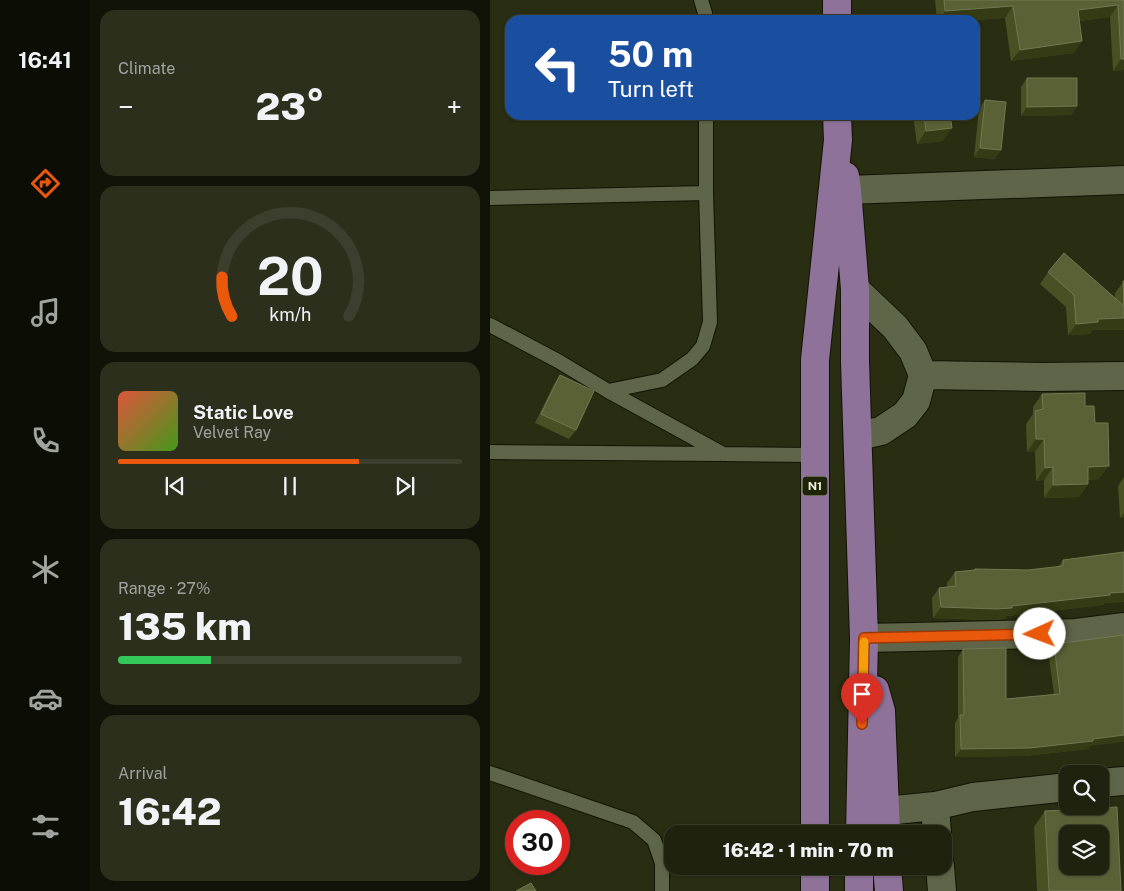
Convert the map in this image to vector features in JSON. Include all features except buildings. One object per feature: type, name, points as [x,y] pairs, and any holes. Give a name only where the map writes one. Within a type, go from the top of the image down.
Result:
[{"type":"highway","points":[[837,0],[837,15]]},
{"type":"highway","name":"N1","points":[[838,127],[848,190],[855,289],[855,362],[864,644],[860,825]]},
{"type":"highway","name":"N1","points":[[814,825],[815,360],[838,127]]},
{"type":"highway","points":[[864,644],[881,711],[886,822]]},
{"type":"highway","points":[[814,875],[814,891]]},
{"type":"highway","points":[[859,875],[859,891]]},
{"type":"highway","points":[[888,875],[889,891]]},
{"type":"street","points":[[848,190],[1124,180]]},
{"type":"street","points":[[855,289],[895,327],[913,351],[923,375],[916,401],[905,415],[881,431],[858,436]]},
{"type":"street","points":[[923,375],[1124,376]]},
{"type":"street","points":[[864,644],[1076,633],[1124,627]]},
{"type":"street","points":[[1109,782],[1124,781]]},
{"type":"street","points":[[886,822],[935,806],[974,797],[1059,788]]},
{"type":"street","points":[[935,806],[936,825]]},
{"type":"street","points":[[941,875],[942,891]]},
{"type":"lane","points":[[701,0],[705,15]]},
{"type":"lane","points":[[608,391],[662,380],[692,359],[703,346],[710,322],[706,120]]},
{"type":"lane","points":[[490,198],[706,193]]},
{"type":"lane","points":[[490,325],[723,454]]},
{"type":"lane","points":[[490,452],[815,455]]},
{"type":"lane","points":[[490,773],[633,822],[654,840],[662,863],[662,891]]},
{"type":"slow traffic","points":[[863,694],[864,642]]},
{"type":"route","points":[[862,724],[864,638],[1040,634]]}]
